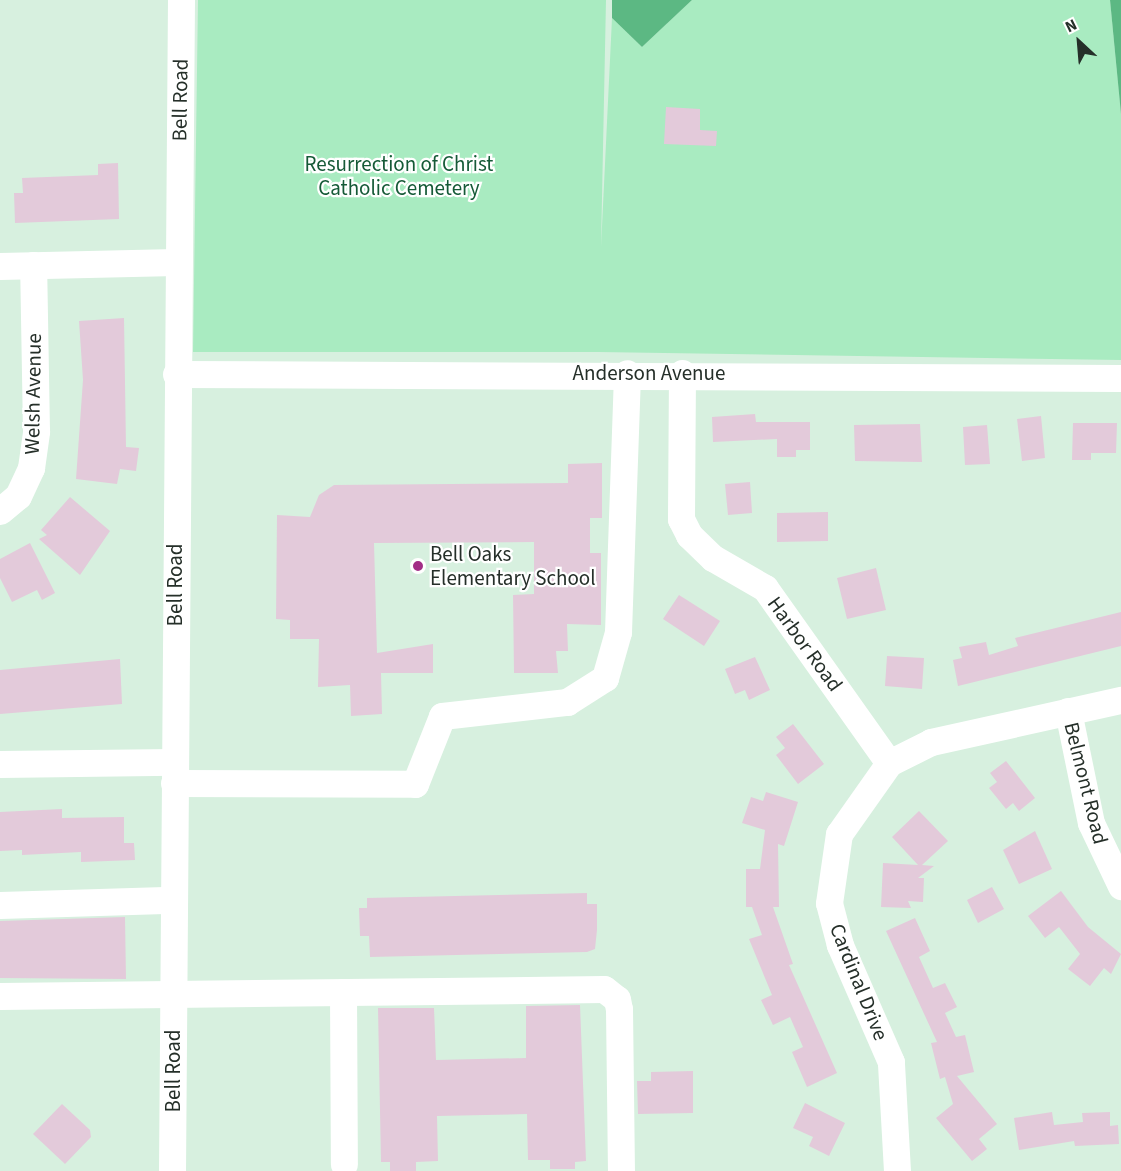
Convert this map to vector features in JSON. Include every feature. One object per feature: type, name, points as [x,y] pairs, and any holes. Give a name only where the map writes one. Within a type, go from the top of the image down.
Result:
[{"type":"street","name":"Bell Road","points":[[172,1171],[176,262],[181,0]]},
{"type":"street","points":[[0,266],[176,262]]},
{"type":"street","name":"Welsh Avenue","points":[[0,511],[18,496],[30,468],[36,431],[33,266]]},
{"type":"street","points":[[0,764],[415,784],[442,716],[567,702],[605,678],[618,632],[627,373]]},
{"type":"street","name":"Anderson Avenue","points":[[176,374],[682,373],[1121,378]]},
{"type":"street","name":"Harbor Road","points":[[682,373],[681,519],[689,535],[713,558],[765,588],[889,763]]},
{"type":"street","name":"Cardinal Drive","points":[[897,1171],[891,1062],[840,945],[829,903],[839,834],[889,763],[931,742],[1121,700]]},
{"type":"street","name":"Belmont Road","points":[[1068,711],[1091,823],[1121,886]]},
{"type":"street","points":[[0,905],[173,900]]},
{"type":"street","points":[[0,996],[581,987],[611,992],[620,1009],[621,1171]]},
{"type":"street","points":[[343,992],[344,1164]]},
{"type":"green space","name":"Resurrection of Christ Catholic Cemetery","points":[[198,0],[606,0],[601,247],[612,18],[642,47],[692,0],[1110,0],[1121,114],[1121,360],[598,352],[193,352]]},
{"type":"green space","points":[[612,0],[692,0],[642,47],[612,18]]},
{"type":"green space","points":[[1110,0],[1121,0],[1121,114]]},
{"type":"building","points":[[666,107],[700,109],[700,130],[717,131],[716,146],[664,144]]},
{"type":"building","points":[[118,163],[119,219],[15,223],[14,193],[23,193],[22,178],[98,175],[98,164]]},
{"type":"building","points":[[124,318],[126,447],[139,448],[136,471],[120,469],[117,484],[76,479],[83,380],[79,321]]},
{"type":"building","points":[[755,414],[756,422],[810,422],[810,450],[796,450],[796,457],[777,457],[777,439],[713,442],[712,417]]},
{"type":"building","points":[[1041,416],[1045,458],[1022,461],[1017,419]]},
{"type":"building","points":[[1073,423],[1117,423],[1116,453],[1091,453],[1091,460],[1072,460]]},
{"type":"building","points":[[920,424],[922,462],[855,461],[854,425]]},
{"type":"building","points":[[987,425],[990,464],[965,465],[963,427]]},
{"type":"building","name":"Bell Oaks Elementary School","points":[[602,463],[602,518],[590,518],[590,553],[601,553],[601,625],[567,624],[568,651],[556,651],[558,673],[514,673],[513,595],[534,594],[534,542],[374,543],[377,653],[433,644],[433,673],[381,673],[382,714],[351,716],[350,685],[318,687],[319,639],[290,639],[290,620],[276,619],[277,515],[310,517],[319,495],[334,485],[568,483],[568,464]]},
{"type":"building","points":[[750,482],[752,513],[728,515],[725,484]]},
{"type":"building","points":[[70,497],[110,531],[80,575],[39,539],[47,535],[41,530]]},
{"type":"building","points":[[828,512],[828,541],[777,542],[777,513]]},
{"type":"building","points":[[30,543],[55,593],[42,600],[37,590],[12,602],[0,578],[0,559]]},
{"type":"building","points":[[876,568],[886,610],[847,619],[837,578]]},
{"type":"building","points":[[679,595],[720,621],[704,646],[663,619]]},
{"type":"building","points":[[1121,612],[1121,646],[958,686],[953,660],[962,658],[959,647],[986,642],[989,655],[1018,646],[1015,638]]},
{"type":"building","points":[[887,656],[924,658],[922,689],[885,686]]},
{"type":"building","points":[[755,657],[770,690],[749,700],[745,690],[735,694],[725,669]]},
{"type":"building","points":[[120,659],[122,704],[0,714],[0,670]]},
{"type":"building","points":[[793,724],[824,764],[798,784],[776,755],[785,748],[776,737]]},
{"type":"building","points":[[1006,761],[1035,798],[1019,811],[1013,803],[1006,809],[989,788],[997,782],[990,773]]},
{"type":"building","points":[[766,792],[798,802],[784,846],[778,844],[779,907],[773,907],[793,964],[789,965],[837,1073],[807,1087],[792,1052],[803,1047],[790,1017],[773,1025],[761,1000],[772,995],[749,939],[762,935],[752,907],[746,907],[746,869],[760,869],[765,830],[742,823],[751,797],[763,801]]},
{"type":"building","points":[[62,809],[62,818],[124,817],[124,843],[134,843],[135,860],[81,862],[81,852],[22,855],[22,850],[0,851],[0,812]]},
{"type":"building","points":[[919,811],[948,841],[922,865],[934,866],[918,878],[924,878],[923,902],[908,901],[911,908],[881,907],[883,863],[918,865],[892,837]]},
{"type":"building","points":[[1035,831],[1052,869],[1019,884],[1003,850]]},
{"type":"building","points":[[992,887],[1004,909],[978,923],[967,900]]},
{"type":"building","points":[[1061,891],[1088,927],[1121,954],[1111,974],[1104,968],[1090,986],[1068,969],[1080,954],[1059,927],[1045,938],[1028,916]]},
{"type":"building","points":[[587,893],[587,904],[597,904],[597,930],[595,949],[587,952],[370,957],[369,936],[360,936],[359,908],[367,908],[367,898]]},
{"type":"building","points":[[125,917],[126,979],[0,978],[0,921]]},
{"type":"building","points":[[915,918],[930,951],[919,957],[933,988],[945,983],[957,1007],[945,1013],[956,1037],[965,1035],[974,1072],[957,1076],[997,1124],[979,1139],[987,1149],[972,1161],[936,1118],[953,1104],[945,1077],[940,1079],[931,1043],[937,1042],[886,931]]},
{"type":"building","points":[[580,1005],[586,1161],[575,1162],[575,1169],[550,1169],[550,1160],[528,1160],[527,1114],[437,1116],[438,1161],[416,1162],[416,1171],[390,1171],[390,1162],[381,1162],[378,1008],[434,1008],[436,1060],[526,1058],[526,1006]]},
{"type":"building","points":[[693,1071],[693,1113],[638,1114],[637,1081],[651,1081],[651,1072]]},
{"type":"building","points":[[805,1103],[845,1123],[829,1156],[809,1146],[813,1137],[793,1128]]},
{"type":"building","points":[[62,1104],[90,1130],[91,1137],[65,1164],[33,1134]]},
{"type":"building","points":[[1052,1112],[1054,1125],[1083,1122],[1082,1113],[1110,1112],[1110,1126],[1118,1125],[1119,1144],[1075,1146],[1074,1141],[1019,1150],[1014,1118]]},
{"type":"place","name":"Bell Oaks Elementary School","points":[[418,566]]}]
